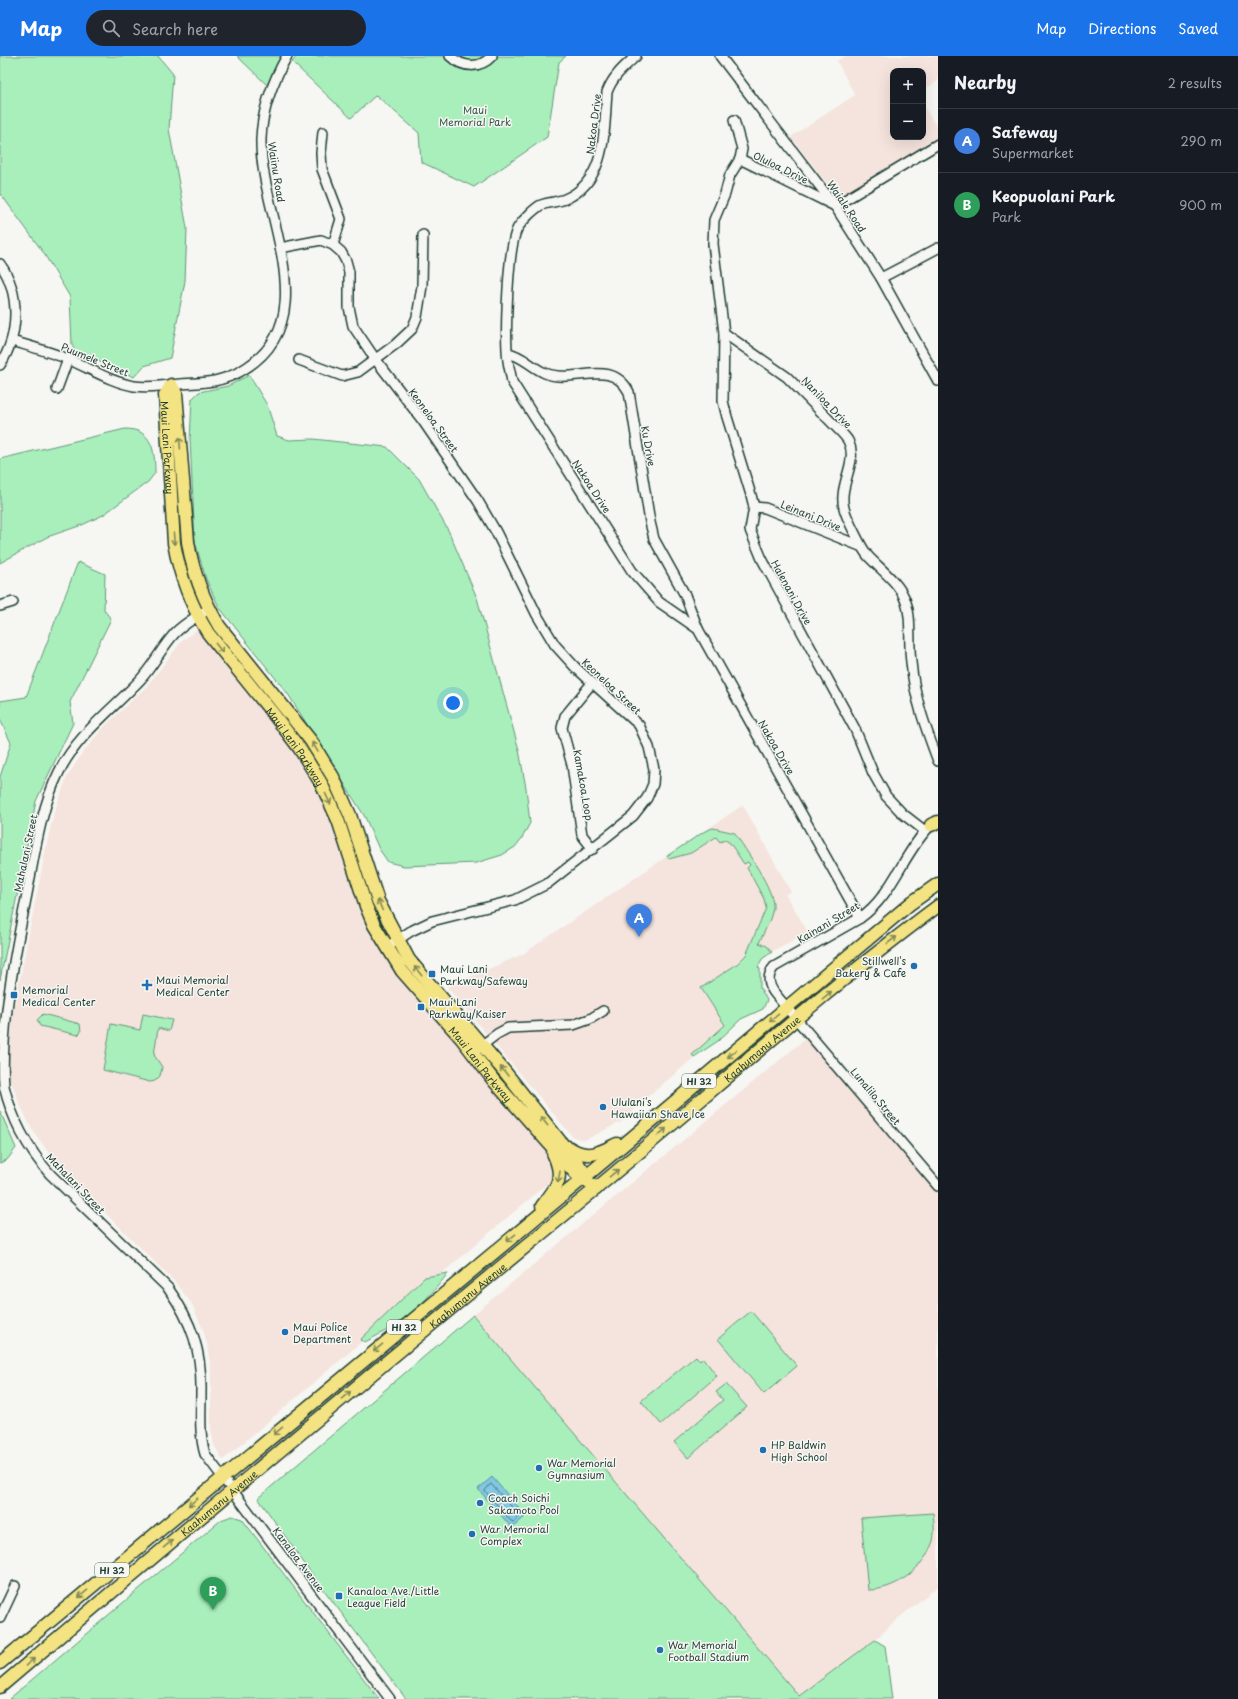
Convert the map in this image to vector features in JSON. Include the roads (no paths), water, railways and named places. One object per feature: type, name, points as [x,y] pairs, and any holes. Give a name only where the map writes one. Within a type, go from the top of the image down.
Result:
[{"type":"main road","name":"Maui Lani Parkway","points":[[584,1178],[582,1169],[562,1144],[477,1049],[414,986],[387,947],[366,906],[338,820],[321,783],[300,748],[212,638],[197,616],[186,590],[174,543],[165,396],[171,385],[176,393],[188,542],[198,586],[209,609],[229,638],[311,741],[333,777],[350,815],[378,901],[409,960],[477,1049],[494,1081],[576,1174],[584,1178],[596,1189]]},
{"type":"main road","name":"Kaahumanu Avenue","points":[[0,1663],[584,1178],[885,924],[938,884]]},
{"type":"main road","points":[[885,924],[894,923],[907,929],[906,911],[911,903]]},
{"type":"main road","name":"Kaahumanu Avenue","points":[[0,1687],[233,1489],[596,1189],[907,929],[938,906]]},
{"type":"main road","points":[[562,1144],[577,1153],[591,1155],[636,1134]]},
{"type":"main road","points":[[527,1225],[555,1189],[560,1177],[559,1165],[547,1141]]},
{"type":"street","name":"Waiinu Road","points":[[280,248],[265,174],[261,138],[266,107],[272,86],[288,56]]},
{"type":"street","points":[[450,56],[455,61],[466,66],[477,66],[487,61],[492,56]]},
{"type":"street","name":"Nakoa Drive","points":[[636,56],[614,77],[607,92],[604,143],[600,159],[592,177],[579,190],[565,199],[541,205],[525,219],[514,234],[510,253],[508,352],[512,382],[632,571],[659,602],[698,629],[860,918]]},
{"type":"street","name":"Waiale Road","points":[[720,56],[835,206],[881,278],[938,381]]},
{"type":"street","points":[[724,333],[713,244],[713,230],[714,220],[730,175],[740,159],[742,150],[734,120]]},
{"type":"street","points":[[171,385],[198,384],[220,380],[248,367],[265,352],[282,323],[285,309],[286,285],[280,248],[320,240],[333,245],[341,219],[322,169],[321,153],[323,132]]},
{"type":"street","points":[[835,206],[938,144]]},
{"type":"street","name":"Oluloa Drive","points":[[740,159],[835,206]]},
{"type":"street","points":[[299,360],[342,376],[358,372],[376,360],[412,329],[417,317],[422,286],[423,235]]},
{"type":"street","name":"Keoneloa Street","points":[[333,245],[346,261],[349,272],[349,307],[353,326],[376,360],[423,421],[478,501],[496,532],[537,615],[556,645],[592,683],[639,725],[649,747],[654,769],[653,784],[647,798],[633,816],[548,884],[515,900],[432,920],[387,947]]},
{"type":"street","points":[[881,278],[938,248]]},
{"type":"street","points":[[0,264],[13,293],[15,322],[12,341],[0,365]]},
{"type":"street","name":"Halenani Drive","points":[[724,333],[724,400],[727,417],[754,507],[750,530],[756,547],[855,729],[873,773],[892,803],[933,824]]},
{"type":"street","name":"Naniloa Drive","points":[[724,333],[787,377],[850,443],[851,459],[842,496],[844,510],[854,528],[860,546],[897,587],[907,605],[909,616],[910,661],[915,692],[927,733],[938,761]]},
{"type":"street","name":"Puumele Street","points":[[12,341],[68,359],[114,381],[153,388],[171,385]]},
{"type":"street","name":"Ku Drive","points":[[508,352],[521,357],[546,373],[560,375],[603,373],[615,376],[624,383],[629,392],[654,539],[684,595],[698,629]]},
{"type":"street","points":[[57,389],[68,359]]},
{"type":"street","name":"Leinani Drive","points":[[754,507],[765,508],[860,546]]},
{"type":"street","points":[[0,606],[13,602]]},
{"type":"street","name":"Mahalani Street","points":[[209,609],[188,621],[174,634],[139,681],[95,722],[73,749],[58,773],[45,811],[8,986],[2,1017],[1,1062],[4,1086],[10,1109],[17,1127],[35,1156],[50,1174],[168,1288],[183,1309],[193,1332],[201,1370],[201,1430],[204,1449],[208,1459],[233,1489]]},
{"type":"street","name":"Kamakoa Loop","points":[[592,683],[565,716],[562,728],[572,765],[582,835],[593,849]]},
{"type":"street","name":"Kainani Street","points":[[797,1020],[771,989],[769,978],[771,970],[781,962],[860,918],[885,893],[933,824]]},
{"type":"street","points":[[477,1049],[508,1028],[573,1025],[590,1019],[603,1011]]},
{"type":"street","name":"Lunalilo Street","points":[[797,1020],[938,1186]]},
{"type":"street","name":"Kanaloa Avenue","points":[[233,1489],[390,1699]]},
{"type":"street","points":[[0,1618],[15,1586]]},
{"type":"water","points":[[492,1477],[526,1516],[512,1528],[478,1489]]},
{"type":"place","name":"Safeway","points":[[639,937]]},
{"type":"place","name":"Stillwell's Bakery & Cafe","points":[[914,966]]},
{"type":"place","name":"Maui Lani Parkway/Safeway","points":[[432,974]]},
{"type":"place","name":"Maui Memorial Medical Center","points":[[147,985]]},
{"type":"place","name":"Memorial Medical Center","points":[[14,995]]},
{"type":"place","name":"Maui Lani Parkway/Kaiser","points":[[421,1007]]},
{"type":"place","name":"Ululani's Hawaiian Shave Ice","points":[[603,1107]]},
{"type":"place","name":"Maui Police Department","points":[[285,1332]]},
{"type":"place","name":"HP Baldwin High School","points":[[763,1450]]},
{"type":"place","name":"War Memorial Gymnasium","points":[[539,1468]]},
{"type":"place","name":"Coach Soichi Sakamoto Pool","points":[[480,1503]]},
{"type":"place","name":"War Memorial Complex","points":[[472,1534]]},
{"type":"place","name":"Kanaloa Ave./Little League Field","points":[[339,1596]]},
{"type":"place","name":"Keopuolani Park","points":[[213,1610]]},
{"type":"place","name":"War Memorial Football Stadium","points":[[660,1650]]},
{"type":"park label","name":"Maui Memorial Park","points":[[475,114]]}]
